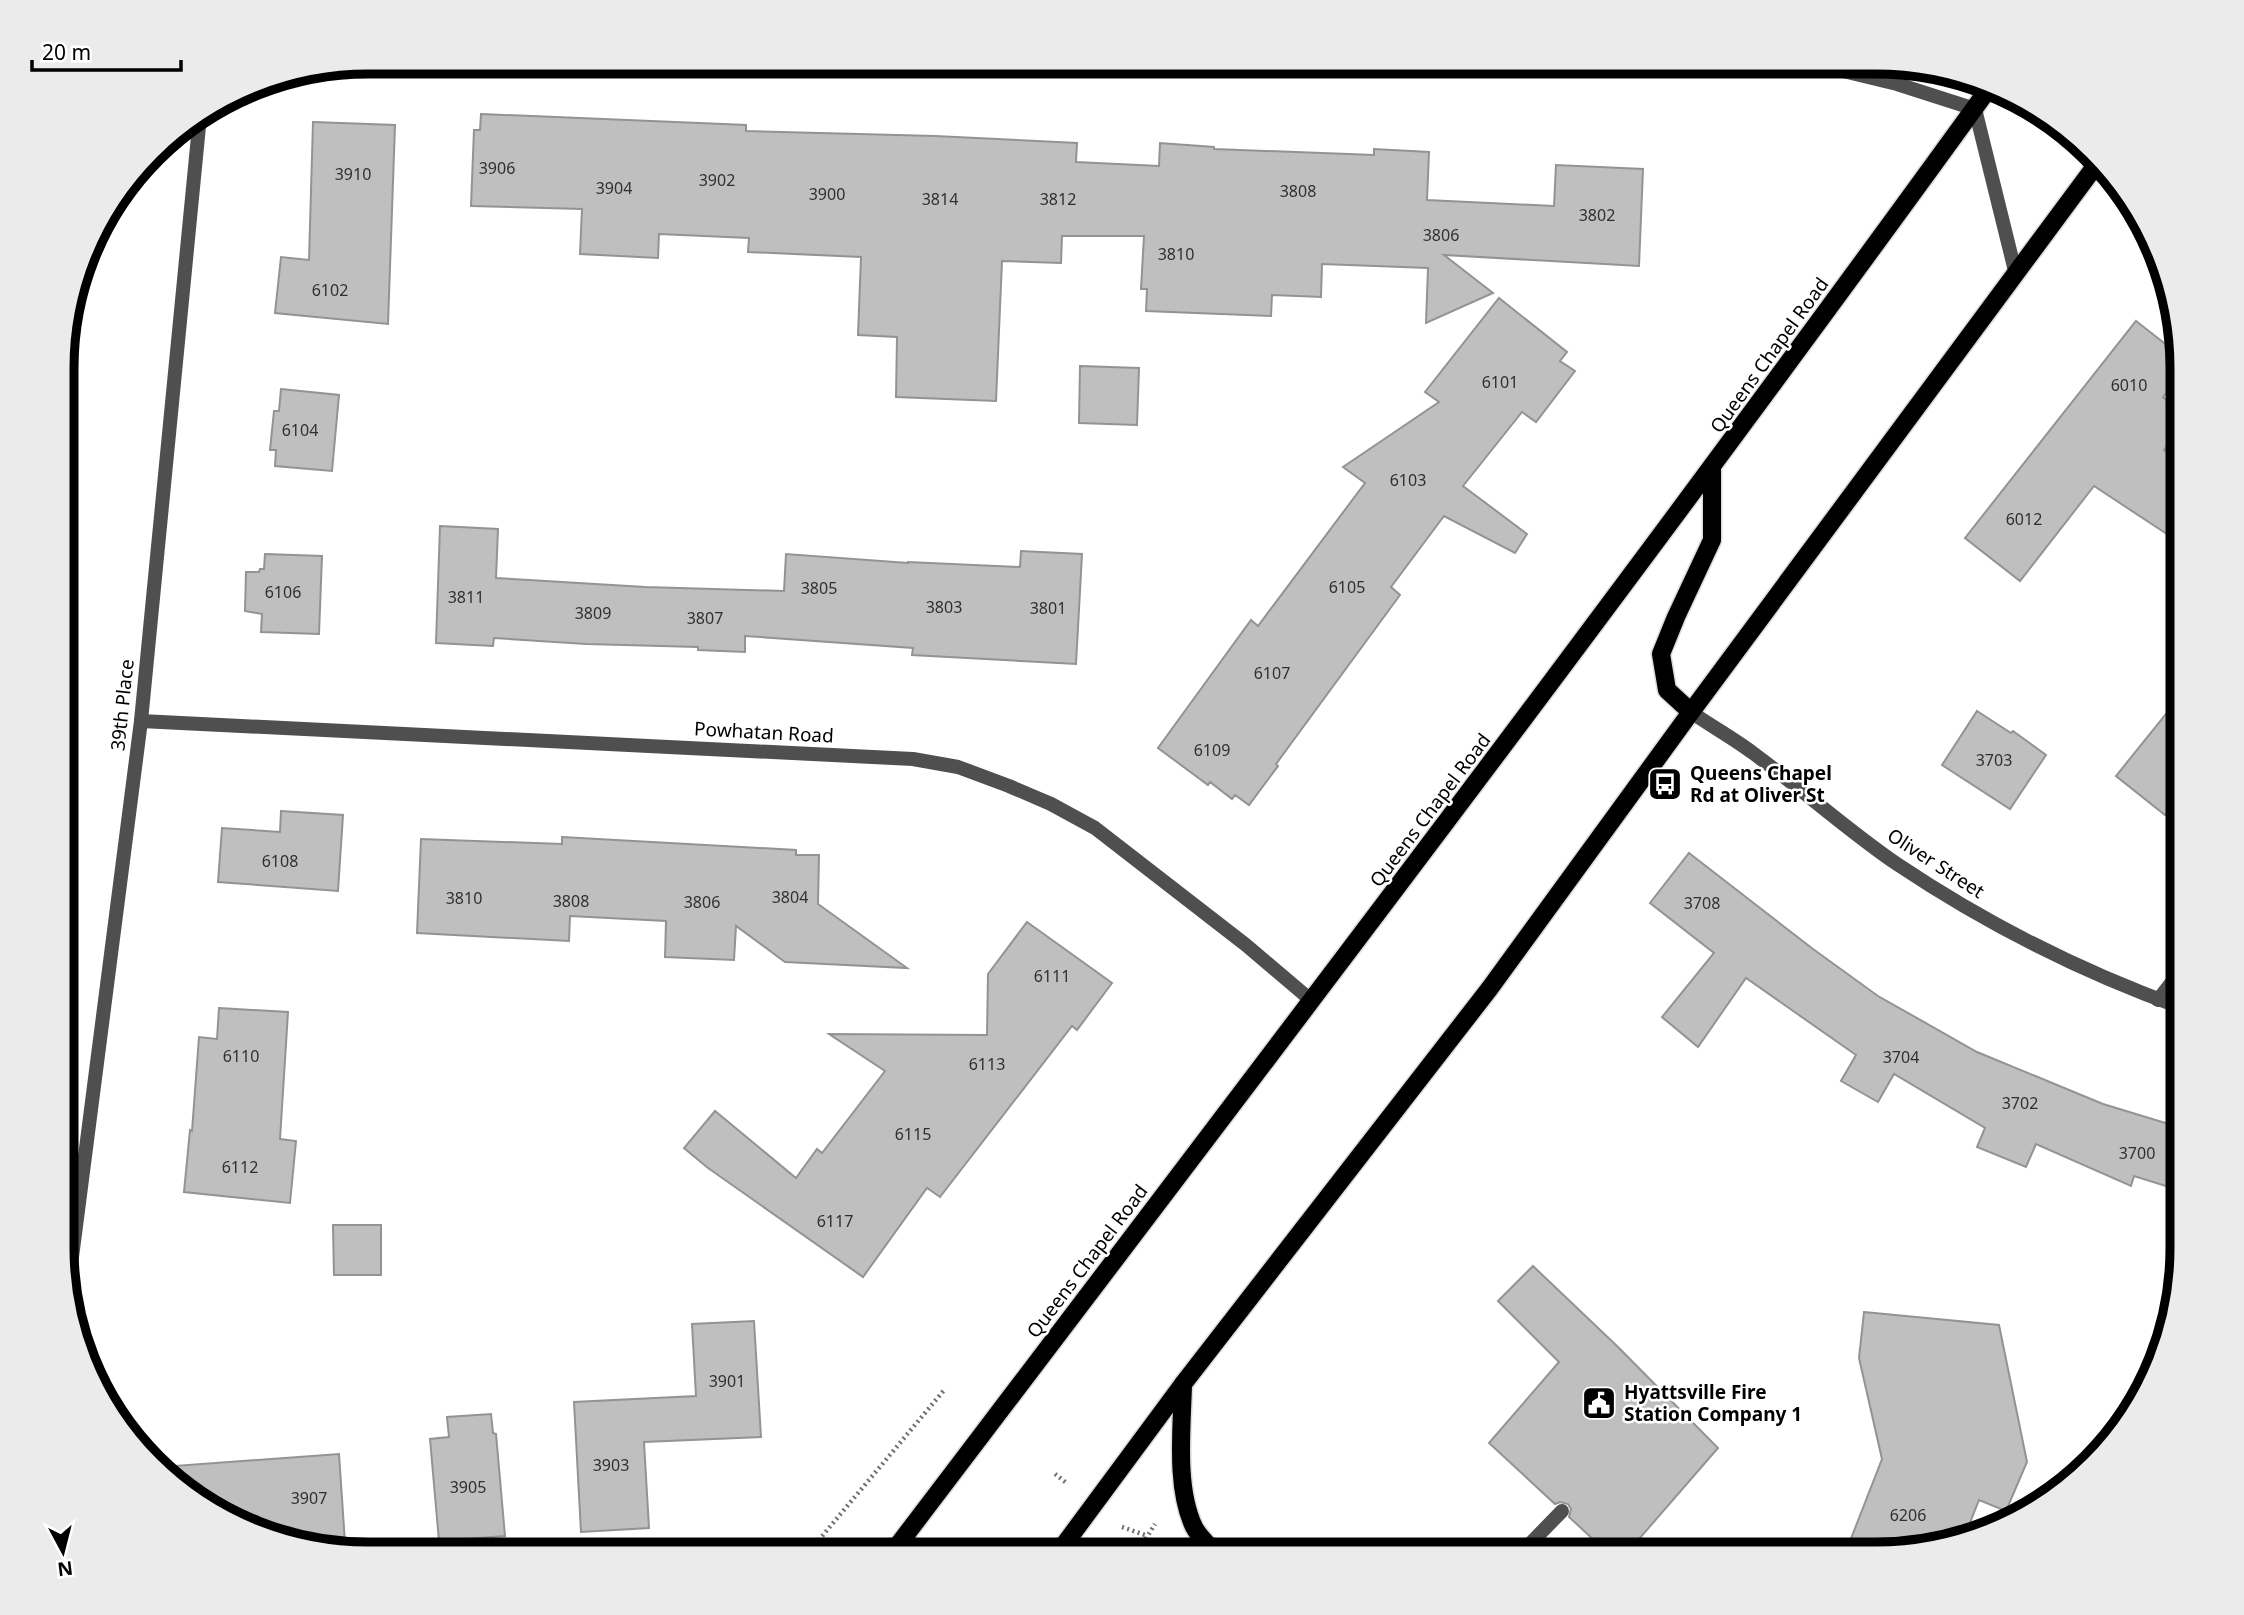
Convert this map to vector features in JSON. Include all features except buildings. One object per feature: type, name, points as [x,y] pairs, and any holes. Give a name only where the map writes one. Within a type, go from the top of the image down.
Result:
[{"type":"main road","name":"Queens Chapel Road","points":[[899,1542],[1312,1001],[1712,468],[1985,94]]},
{"type":"main road","points":[[1066,1542],[1183,1384],[1489,988],[2093,169]]},
{"type":"main road","points":[[1691,712],[1667,690],[1661,654],[1712,540],[1712,468]]},
{"type":"main road","points":[[1183,1384],[1184,1495],[1195,1528],[1206,1542]]},
{"type":"street","points":[[1856,74],[1975,109],[2016,275]]},
{"type":"street","name":"39th Place","points":[[74,1242],[141,721],[199,126]]},
{"type":"street","name":"Oliver Street","points":[[1691,712],[1753,752],[1895,862],[1961,905],[2056,955],[2170,1004]]},
{"type":"street","name":"Powhatan Road","points":[[141,721],[914,759],[958,767],[1051,804],[1094,828],[1246,945],[1312,1001]]},
{"type":"street","points":[[2158,1000],[2170,984]]},
{"type":"street","points":[[1532,1542],[1562,1511]]},
{"type":"path","points":[[817,1542],[945,1389]]},
{"type":"path","points":[[1144,1542],[1160,1518]]},
{"type":"path","points":[[1122,1527],[1148,1536]]},
{"type":"place","name":"Queens Chapel Rd at Oliver St","points":[[1665,784]]},
{"type":"place","name":"Hyattsville Fire Station Company 1","points":[[1599,1403]]}]
